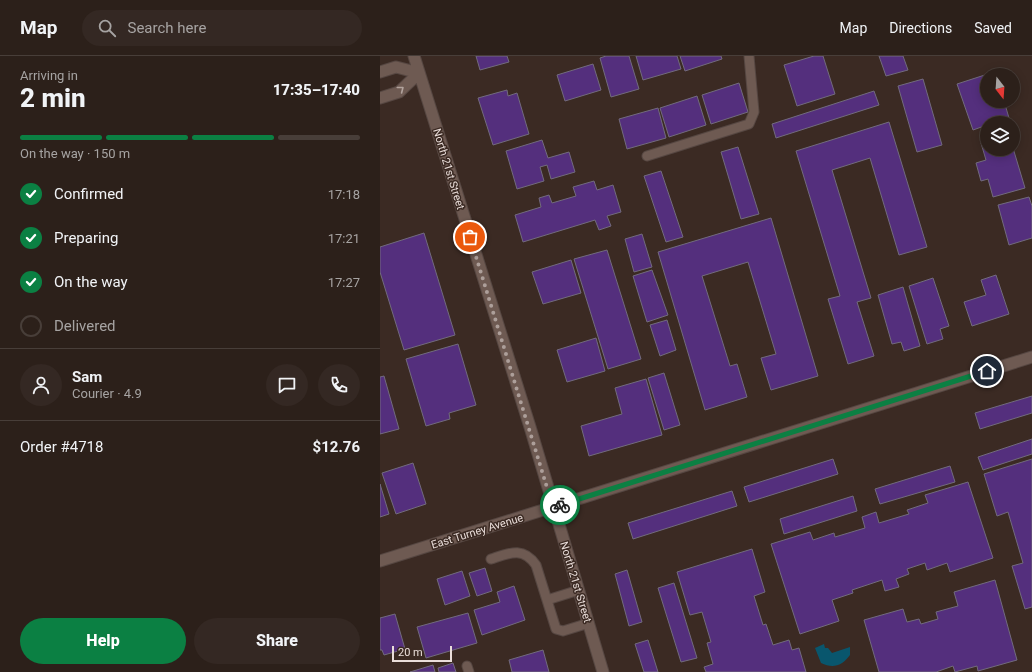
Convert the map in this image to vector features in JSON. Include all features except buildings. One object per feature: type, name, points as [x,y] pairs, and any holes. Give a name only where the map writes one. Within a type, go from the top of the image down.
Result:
[{"type":"street","name":"North 21st Street","points":[[414,56],[603,672]]},
{"type":"street","points":[[380,72],[396,67],[419,73]]},
{"type":"street","points":[[380,98],[399,92],[419,73]]},
{"type":"street","name":"East Turney Avenue","points":[[380,561],[1032,357]]},
{"type":"lane","points":[[647,156],[749,124],[754,112],[749,56]]},
{"type":"lane","points":[[491,559],[514,552],[520,553],[532,560],[536,565],[556,629],[563,631],[589,623]]},
{"type":"lane","points":[[547,600],[579,590]]},
{"type":"water","points":[[824,644],[825,648],[828,648],[832,653],[850,647],[850,655],[840,664],[833,666],[825,665],[821,663],[815,648]]},
{"type":"way so far","points":[[470,237],[530,427],[553,507],[560,505]]},
{"type":"route","points":[[560,505],[987,371]]}]
